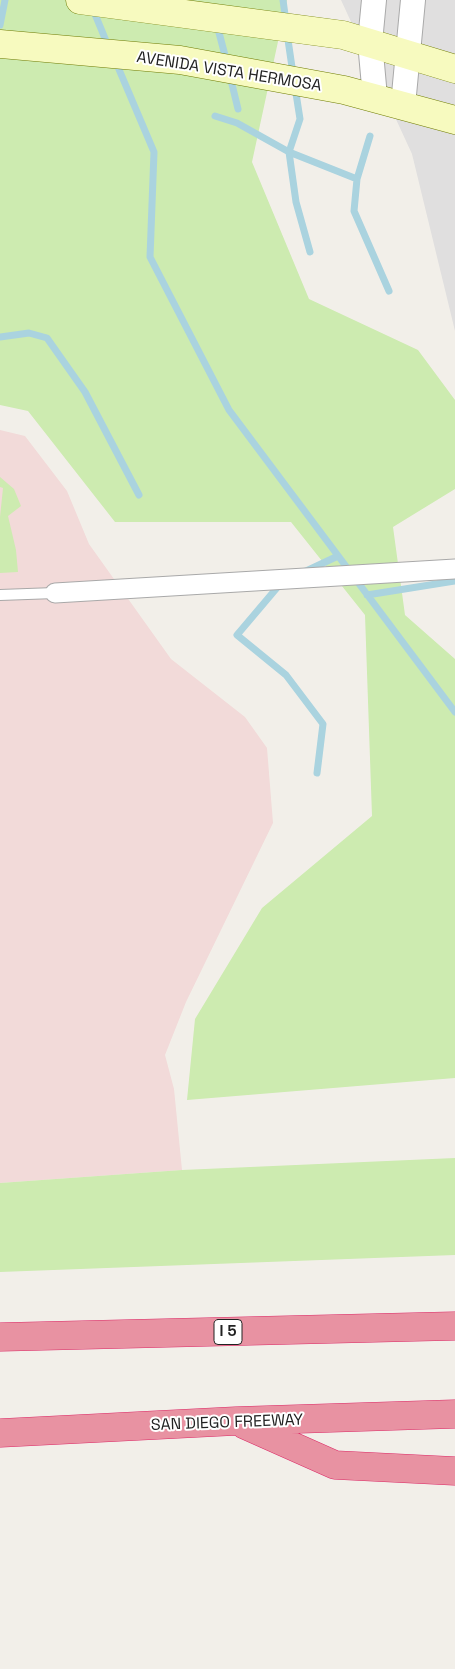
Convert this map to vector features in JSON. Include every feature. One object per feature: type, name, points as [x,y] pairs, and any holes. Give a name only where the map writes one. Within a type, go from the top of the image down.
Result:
[{"type":"highway","name":"I 5","points":[[0,1337],[455,1326]]},
{"type":"highway","name":"SAN DIEGO FREEWAY","points":[[0,1433],[236,1421],[455,1414]]},
{"type":"highway","points":[[236,1421],[335,1465],[455,1470]]},
{"type":"main road","points":[[80,0],[343,35],[455,69]]},
{"type":"main road","name":"AVENIDA VISTA HERMOSA","points":[[0,44],[180,60],[344,90],[455,120]]},
{"type":"street","points":[[374,0],[370,42],[375,97]]},
{"type":"street","points":[[403,105],[412,0]]},
{"type":"street","points":[[55,593],[455,569]]},
{"type":"lane","points":[[0,595],[55,593]]},
{"type":"shaded area","points":[[341,0],[455,0],[455,331],[412,154]]},
{"type":"shaded area","points":[[0,430],[25,436],[67,491],[89,544],[171,659],[245,717],[267,748],[273,823],[186,1002],[165,1055],[174,1089],[182,1170],[0,1183]]},
{"type":"green space","points":[[0,0],[287,0],[252,162],[309,299],[418,350],[455,400],[455,489],[393,527],[405,615],[455,659],[455,1078],[187,1100],[195,1019],[262,908],[372,816],[365,615],[291,522],[115,522],[28,411],[0,405]]},
{"type":"green space","points":[[0,477],[14,489],[21,506],[8,516],[16,550],[18,572],[0,573],[0,517],[3,488],[0,487]]},
{"type":"green space","points":[[455,1158],[455,1255],[0,1272],[0,1183],[182,1170]]},
{"type":"waterway","points":[[0,25],[5,0]]},
{"type":"waterway","points":[[283,0],[286,22]]},
{"type":"waterway","points":[[92,7],[109,48]]},
{"type":"waterway","points":[[217,25],[227,63]]},
{"type":"waterway","points":[[287,33],[293,74]]},
{"type":"waterway","points":[[115,60],[154,152],[150,257],[229,410],[455,712]]},
{"type":"waterway","points":[[230,76],[238,109]]},
{"type":"waterway","points":[[295,87],[300,119],[289,152],[296,202],[310,252]]},
{"type":"waterway","points":[[215,116],[237,123],[289,152],[357,179]]},
{"type":"waterway","points":[[370,136],[357,179],[354,211],[389,291]]},
{"type":"waterway","points":[[0,337],[29,333],[47,338],[85,392],[139,495]]},
{"type":"waterway","points":[[304,572],[338,556]]},
{"type":"waterway","points":[[367,595],[455,581]]},
{"type":"waterway","points":[[281,583],[237,635],[286,675],[323,724],[317,773]]}]
